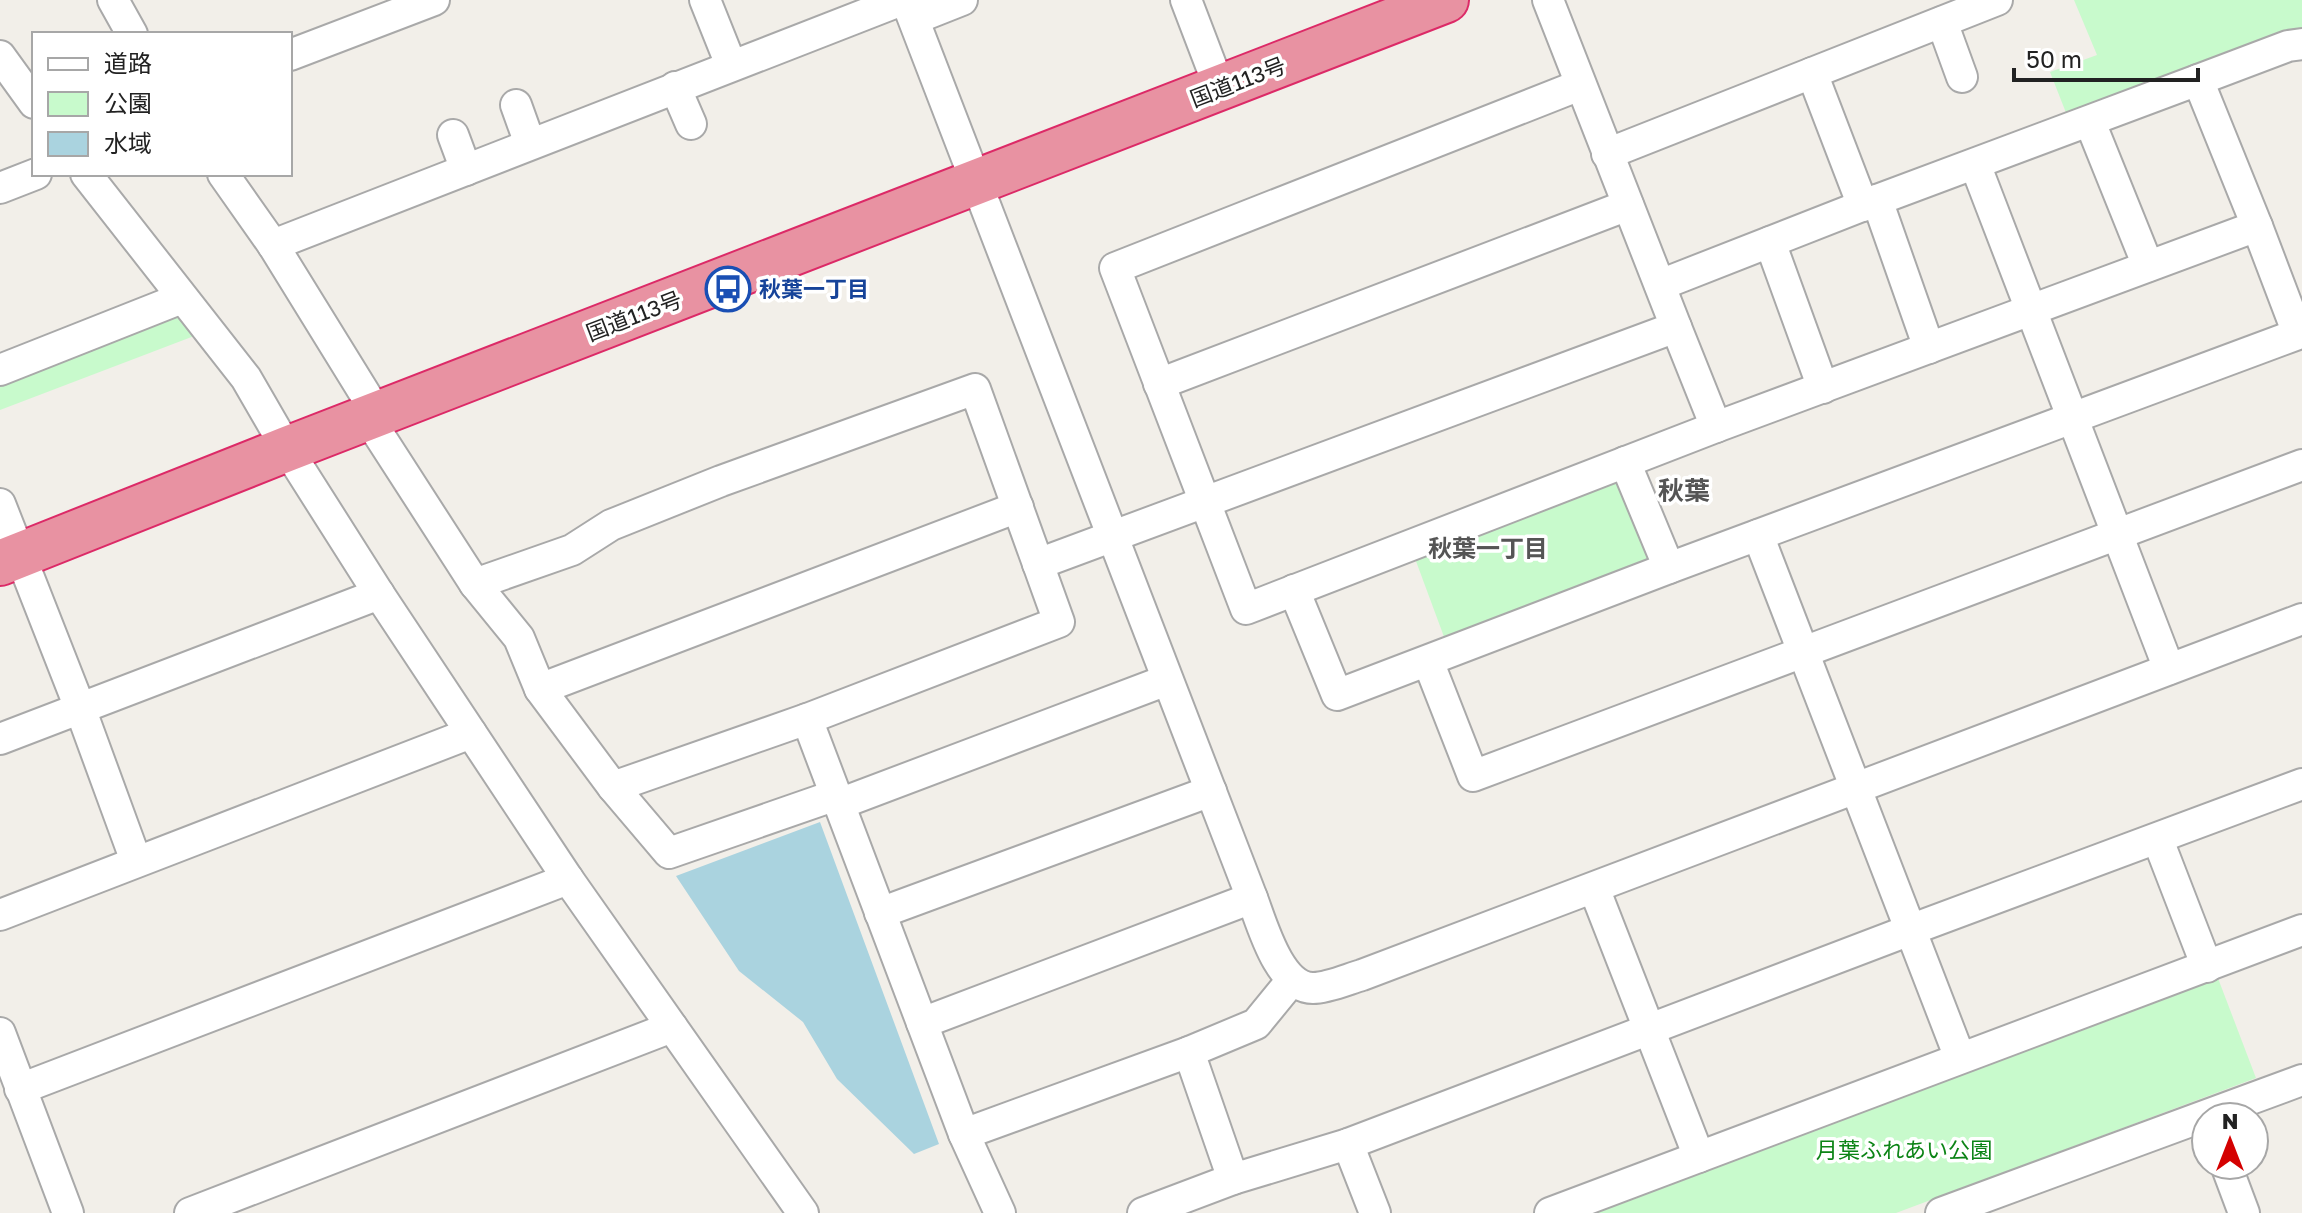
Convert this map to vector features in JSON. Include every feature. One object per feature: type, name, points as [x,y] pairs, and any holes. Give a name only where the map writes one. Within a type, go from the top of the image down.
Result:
[{"type":"highway","name":"国道113号","points":[[10,559],[1446,0]]},
{"type":"street","points":[[113,0],[131,32]]},
{"type":"street","points":[[705,0],[731,65]]},
{"type":"street","points":[[273,245],[731,65],[907,6],[962,0]]},
{"type":"street","points":[[1186,0],[1220,89]]},
{"type":"street","points":[[1548,0],[1716,427]]},
{"type":"street","points":[[1607,154],[1997,0]]},
{"type":"street","points":[[292,54],[415,3]]},
{"type":"street","points":[[907,6],[1252,898],[1281,969],[1292,980],[1312,988],[1362,975],[2302,619]]},
{"type":"street","points":[[1942,22],[1962,77]]},
{"type":"street","points":[[1660,285],[2288,46],[2302,44]]},
{"type":"street","points":[[0,56],[32,100]]},
{"type":"street","points":[[1812,73],[1870,203],[1929,348]]},
{"type":"street","points":[[1294,590],[1337,695],[2073,417],[2300,340],[2198,80]]},
{"type":"street","points":[[1580,85],[1115,268],[1246,609],[1716,427],[2257,226]]},
{"type":"street","points":[[675,87],[691,124]]},
{"type":"street","points":[[516,105],[530,144]]},
{"type":"street","points":[[2090,122],[2148,266]]},
{"type":"street","points":[[453,135],[466,170]]},
{"type":"street","points":[[1975,164],[2169,669]]},
{"type":"street","points":[[0,188],[32,176]]},
{"type":"street","points":[[88,176],[246,378],[379,594],[568,879],[803,1213]]},
{"type":"street","points":[[224,176],[273,245],[475,584],[519,638],[540,689],[613,787],[669,853],[838,800],[1167,680]]},
{"type":"street","points":[[1159,384],[1628,205]]},
{"type":"street","points":[[1770,242],[1823,388]]},
{"type":"street","points":[[0,370],[182,298]]},
{"type":"street","points":[[1038,564],[1676,327]]},
{"type":"street","points":[[475,584],[572,550],[611,525],[721,481],[975,389],[1059,622],[807,719],[613,787]]},
{"type":"street","points":[[1625,462],[1669,568]]},
{"type":"street","points":[[1428,661],[1473,776],[2302,465]]},
{"type":"street","points":[[0,504],[10,559],[80,708],[136,861]]},
{"type":"street","points":[[540,689],[1018,507]]},
{"type":"street","points":[[1758,535],[1960,1058]]},
{"type":"street","points":[[0,739],[379,594]]},
{"type":"street","points":[[807,719],[964,1134],[1000,1213]]},
{"type":"street","points":[[0,915],[471,733]]},
{"type":"street","points":[[1143,1213],[1233,1179],[1348,1144],[2302,784]]},
{"type":"street","points":[[880,913],[1211,791]]},
{"type":"street","points":[[2158,840],[2207,967]]},
{"type":"street","points":[[20,1089],[568,879]]},
{"type":"street","points":[[1594,888],[1699,1157]]},
{"type":"street","points":[[922,1023],[1252,898]]},
{"type":"street","points":[[1550,1213],[2302,930]]},
{"type":"street","points":[[964,1134],[1189,1052],[1256,1024],[1292,980]]},
{"type":"street","points":[[190,1213],[672,1027]]},
{"type":"street","points":[[0,1033],[68,1213]]},
{"type":"street","points":[[1189,1052],[1233,1179]]},
{"type":"street","points":[[2247,1101],[2302,1080]]},
{"type":"street","points":[[1941,1213],[2006,1201],[2190,1123]]},
{"type":"street","points":[[1348,1144],[1375,1213]]},
{"type":"street","points":[[2232,1181],[2244,1213]]},
{"type":"green space","points":[[2074,0],[2302,0],[2302,44],[2072,128],[2050,72],[2097,55]]},
{"type":"green space","points":[[182,298],[202,333],[0,410],[0,370]]},
{"type":"green space","points":[[1625,462],[1669,568],[1450,653],[1410,545]]},
{"type":"green space","name":"月葉ふれあい公園","points":[[2216,973],[2256,1078],[1896,1213],[1575,1213]]},
{"type":"water","points":[[820,822],[939,1144],[914,1154],[837,1079],[803,1022],[739,971],[676,876]]},
{"type":"place","name":"秋葉一丁目","points":[[728,289]]},
{"type":"district","name":"秋葉","points":[[1684,491]]},
{"type":"district","name":"秋葉一丁目","points":[[1488,549]]}]
